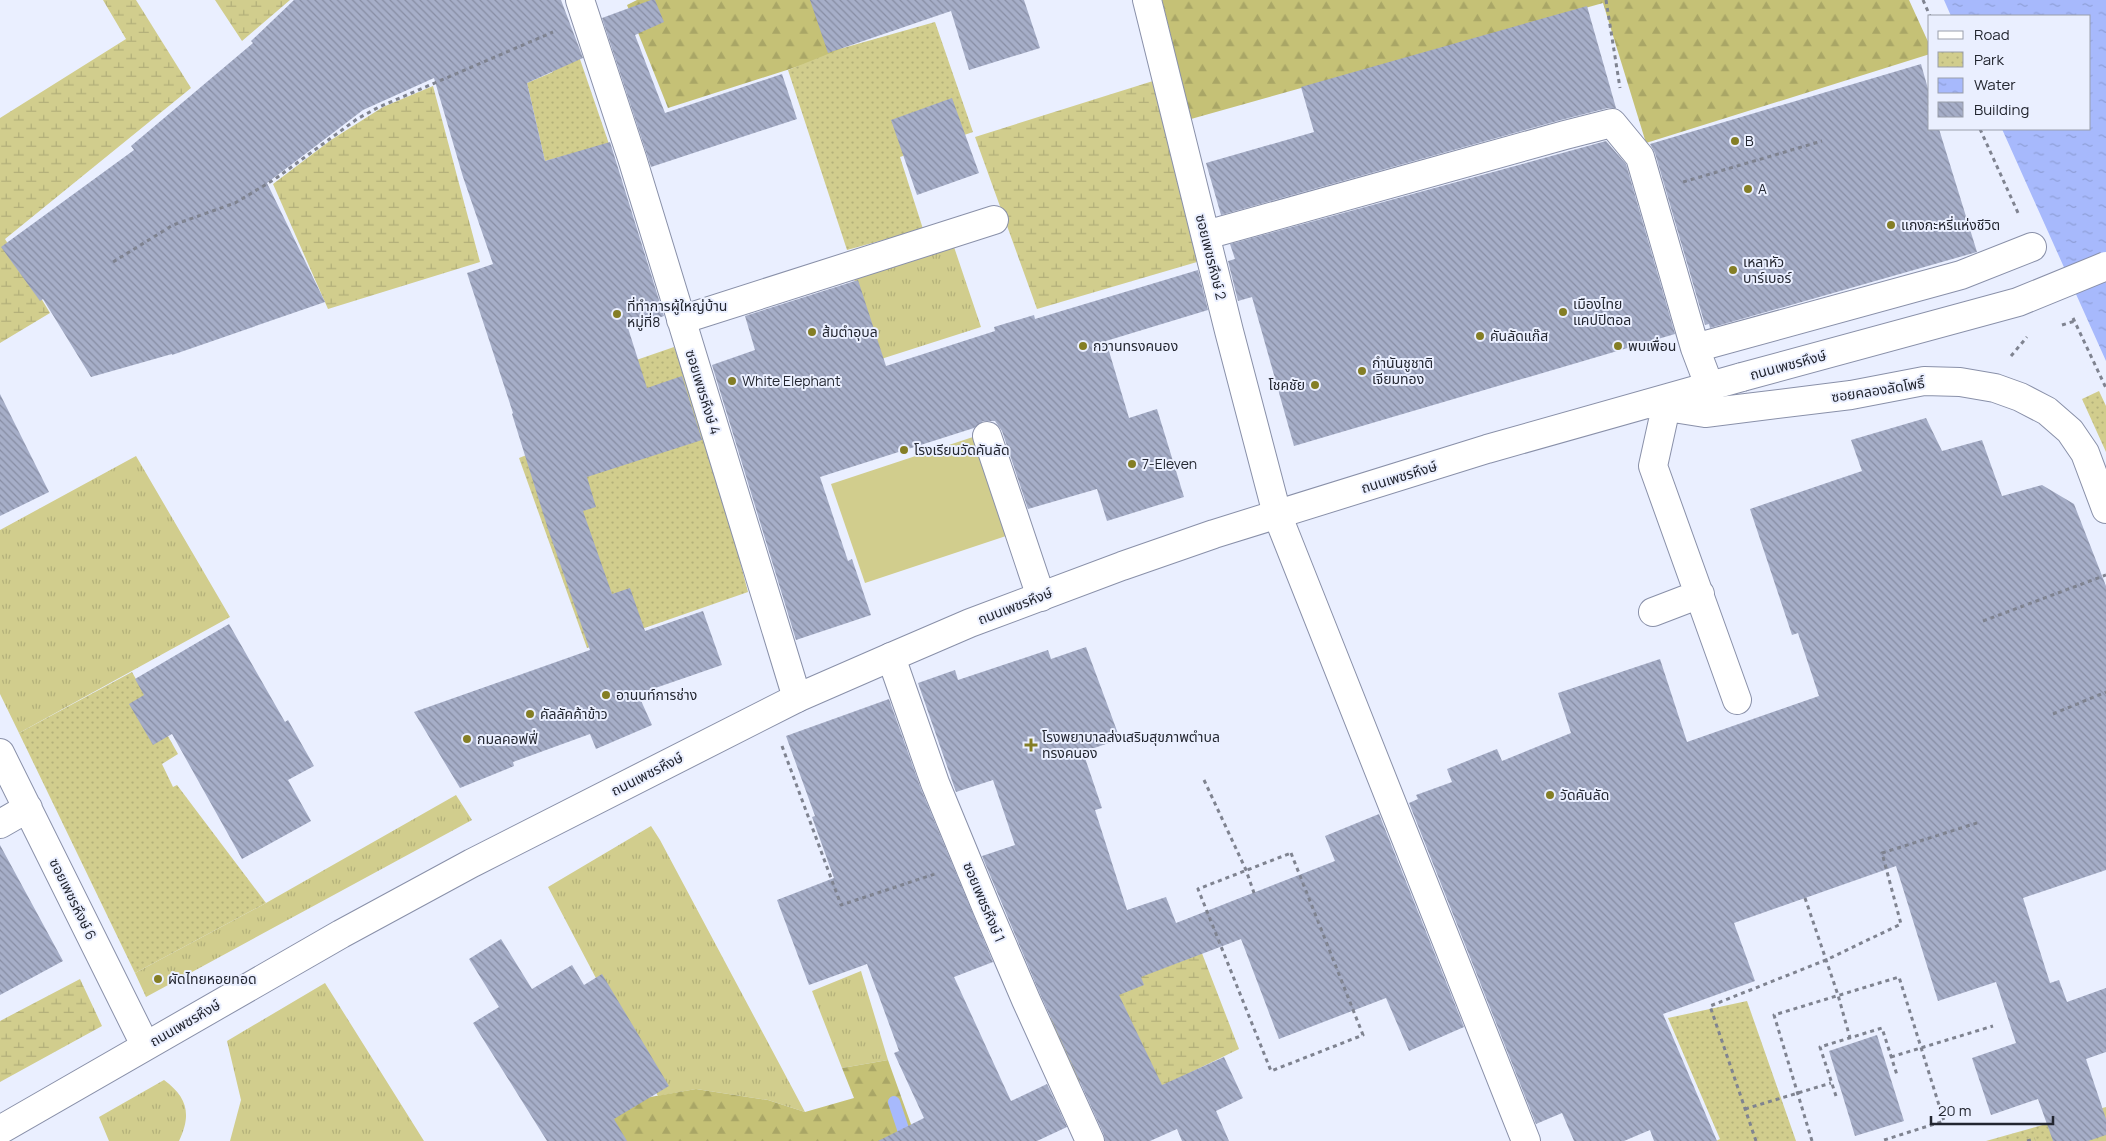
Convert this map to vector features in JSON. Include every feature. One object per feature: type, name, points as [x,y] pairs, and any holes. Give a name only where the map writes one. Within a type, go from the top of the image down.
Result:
[{"type":"street","name":"ซอยเพชรหึงษ์ 2","points":[[1147,0],[1278,514],[1526,1141]]},
{"type":"street","name":"ซอยเพชรหึงษ์ 4","points":[[583,9],[797,698]]},
{"type":"street","points":[[1206,235],[1565,134],[1612,123],[1640,157],[1695,348],[1709,385]]},
{"type":"street","points":[[681,320],[994,220]]},
{"type":"street","points":[[1695,348],[1961,275],[2032,247]]},
{"type":"street","name":"ถนนเพชรหึงษ์","points":[[0,1130],[340,934],[464,868],[797,698],[970,623],[1122,566],[1278,514],[1487,449],[1657,405],[1709,385],[2018,302],[2106,266]]},
{"type":"street","name":"ซอยคลองลัดโพธิ์","points":[[1657,405],[1705,413],[1850,395],[1924,381],[1960,382],[1985,386],[2020,398],[2047,412],[2070,431],[2085,453],[2106,509]]},
{"type":"street","points":[[1657,405],[1653,466],[1737,700]]},
{"type":"street","points":[[987,436],[1041,597]]},
{"type":"street","points":[[1653,612],[1700,594]]},
{"type":"street","name":"ซอยเพชรหึงษ์ 1","points":[[891,657],[935,783],[1026,1000],[1090,1141]]},
{"type":"street","name":"ซอยเพชรหึงษ์ 6","points":[[0,753],[145,1045]]},
{"type":"street","points":[[0,824],[28,808]]},
{"type":"path","points":[[1606,0],[1628,143]]},
{"type":"path","points":[[1923,0],[1930,15]]},
{"type":"path","points":[[113,262],[173,225],[234,203],[275,180],[357,119],[379,107],[583,9]]},
{"type":"path","points":[[1650,192],[1822,142]]},
{"type":"path","points":[[1985,386],[2029,335]]},
{"type":"path","points":[[1984,621],[2106,576]]},
{"type":"path","points":[[2053,714],[2106,692]]},
{"type":"path","points":[[781,743],[841,905],[968,862]]},
{"type":"path","points":[[1204,780],[1246,870],[1254,892]]},
{"type":"path","points":[[1756,1141],[1710,1006],[1826,960],[1901,924],[1882,853],[1980,822]]},
{"type":"path","points":[[1291,853],[1363,1035],[1271,1071],[1198,889],[1246,870],[1291,853]]},
{"type":"path","points":[[1805,898],[1838,995],[1850,1038]]},
{"type":"path","points":[[1812,1141],[1774,1015],[1899,977],[1944,1121],[1883,1141]]},
{"type":"path","points":[[1891,1057],[1994,1026]]},
{"type":"path","points":[[1836,1096],[1820,1047],[1882,1028],[1897,1076]]},
{"type":"path","points":[[1745,1108],[1832,1083]]},
{"type":"path","points":[[2027,1141],[2034,1139]]},
{"type":"green space","points":[[103,0],[136,0],[191,88],[5,239],[50,313],[0,343],[0,118],[126,39]]},
{"type":"green space","points":[[215,0],[290,0],[242,41]]},
{"type":"green space","points":[[637,0],[821,0],[843,52],[668,108],[627,5]]},
{"type":"green space","points":[[1162,0],[1909,0],[1928,42],[1928,55],[1646,143],[1603,3],[1191,119]]},
{"type":"green space","points":[[935,22],[973,132],[900,157],[923,229],[847,250],[788,70],[843,48]]},
{"type":"green space","points":[[570,30],[609,144],[545,161],[527,83],[553,72],[541,43]]},
{"type":"green space","points":[[1153,81],[1197,262],[1037,309],[975,137]]},
{"type":"green space","points":[[433,86],[480,262],[328,309],[273,184],[331,140],[383,107]]},
{"type":"green space","points":[[952,241],[981,327],[878,360],[852,272]]},
{"type":"green space","points":[[674,347],[702,416],[748,592],[587,648],[519,458],[577,435],[561,386]]},
{"type":"green space","points":[[2099,391],[2106,406],[2106,452],[2082,399]]},
{"type":"green space","points":[[976,436],[1009,535],[865,583],[831,484]]},
{"type":"green space","points":[[136,456],[230,617],[19,733],[0,694],[0,530]]},
{"type":"green space","points":[[132,672],[178,754],[162,764],[173,787],[177,785],[266,903],[135,973],[19,733]]},
{"type":"green space","points":[[456,795],[472,820],[146,997],[135,973],[266,903]]},
{"type":"green space","points":[[651,826],[805,1112],[768,1100],[696,1089],[658,1096],[548,887]]},
{"type":"green space","points":[[1198,943],[1239,1049],[1144,1095],[1130,1061],[1074,1084],[1048,1019]]},
{"type":"green space","points":[[861,971],[888,1060],[842,1068],[812,991]]},
{"type":"green space","points":[[80,979],[102,1026],[0,1082],[0,1021]]},
{"type":"green space","points":[[325,983],[424,1141],[230,1141],[241,1100],[227,1041]]},
{"type":"green space","points":[[1747,1001],[1796,1141],[1716,1141],[1720,1139],[1668,1018]]},
{"type":"green space","points":[[888,1060],[917,1141],[604,1141],[622,1102],[696,1089],[768,1100],[805,1112],[854,1098],[842,1068]]},
{"type":"green space","points":[[164,1080],[178,1093],[185,1107],[185,1122],[179,1141],[109,1141],[99,1117]]},
{"type":"green space","points":[[2106,1107],[2106,1141],[1986,1141]]},
{"type":"water","points":[[1944,0],[2106,0],[2106,361],[2002,130],[2091,130],[2091,15],[1951,15]]},
{"type":"building","points":[[294,0],[561,0],[583,58],[527,83],[545,161],[610,142],[664,316],[628,328],[647,388],[682,376],[702,440],[587,477],[596,507],[583,511],[612,594],[630,588],[645,631],[703,611],[722,665],[638,694],[652,725],[596,749],[590,734],[513,762],[514,766],[460,788],[414,712],[590,650],[548,529],[513,413],[467,273],[493,264],[463,177],[434,78],[363,110],[267,183],[325,302],[172,355],[91,377],[43,299],[40,301],[1,247],[134,150],[131,146],[253,43],[251,41]]},
{"type":"building","points":[[655,0],[664,22],[635,35],[665,113],[782,74],[797,119],[651,167],[602,18]]},
{"type":"building","points":[[810,0],[1024,0],[1040,48],[969,70],[951,11],[828,53]]},
{"type":"building","points":[[1587,6],[1616,108],[1608,108],[1561,120],[1221,215],[1206,163],[1314,132],[1301,87]]},
{"type":"building","points":[[1921,64],[1928,89],[1928,130],[1939,130],[1977,252],[1710,328],[1709,324],[1705,325],[1655,153],[1650,144]]},
{"type":"building","points":[[952,98],[979,173],[917,195],[891,120]]},
{"type":"building","points":[[1606,141],[1626,164],[1675,334],[1294,446],[1252,297],[1238,301],[1228,261],[1235,259],[1230,244]]},
{"type":"building","points":[[1198,270],[1208,310],[1106,341],[1129,418],[1157,409],[1184,497],[1107,521],[1097,489],[1028,509],[1002,431],[995,421],[983,421],[974,428],[820,477],[848,561],[852,559],[871,615],[796,640],[712,365],[755,350],[745,316],[858,280],[886,366],[995,331],[994,327],[1034,315],[1035,319]]},
{"type":"building","points":[[0,394],[49,492],[0,516]]},
{"type":"building","points":[[1926,418],[1942,451],[1982,440],[2002,496],[2042,485],[2074,504],[2106,586],[2106,870],[2023,898],[2050,983],[2059,980],[2067,1002],[2106,988],[2106,1052],[2086,1059],[2106,1119],[2106,1135],[2088,1141],[2053,1141],[2038,1099],[1991,1115],[1972,1058],[2016,1043],[1996,982],[1938,1001],[1896,866],[1734,923],[1755,981],[1663,1014],[1717,1141],[1654,1141],[1650,1130],[1624,1141],[1574,1141],[1562,1113],[1536,1124],[1409,803],[1418,799],[1416,795],[1452,782],[1447,769],[1497,749],[1502,761],[1571,733],[1558,693],[1660,659],[1687,742],[1819,696],[1798,633],[1792,635],[1750,509],[1862,471],[1851,440]]},
{"type":"building","points":[[229,624],[285,722],[288,720],[314,766],[288,780],[311,821],[242,859],[172,734],[153,745],[129,704],[144,695],[135,679]]},
{"type":"building","points":[[1086,647],[1120,739],[1083,752],[1102,808],[1095,810],[1127,910],[1166,897],[1176,923],[1335,861],[1325,836],[1379,814],[1464,1027],[1409,1051],[1386,998],[1279,1039],[1241,939],[1141,977],[1144,985],[1119,995],[1162,1085],[1224,1057],[1243,1098],[1216,1111],[1229,1141],[1182,1141],[1177,1129],[1150,1141],[1105,1141],[982,856],[1015,845],[993,780],[956,792],[918,683],[955,670],[958,680],[1048,650],[1051,659]]},
{"type":"building","points":[[889,699],[921,789],[993,962],[954,977],[1011,1101],[1047,1084],[1067,1127],[1037,1141],[878,1141],[924,1118],[894,1053],[899,1051],[867,964],[809,985],[777,900],[834,878],[812,817],[815,816],[786,736]]},
{"type":"building","points":[[0,845],[63,961],[0,995]]},
{"type":"building","points":[[501,939],[532,989],[572,965],[584,985],[602,974],[669,1086],[614,1119],[627,1141],[547,1141],[473,1023],[499,1007],[469,959]]},
{"type":"building","points":[[1877,1035],[1904,1121],[1855,1136],[1829,1051]]},
{"type":"waterway","points":[[894,1102],[907,1141]]},
{"type":"place","name":"B","points":[[1735,141]]},
{"type":"place","name":"A","points":[[1748,189]]},
{"type":"place","name":"แกงกะหรี่แห่งชีวิต","points":[[1891,225]]},
{"type":"place","name":"เหลาหัว บาร์เบอร์","points":[[1733,270]]},
{"type":"place","name":"เมืองไทย แคปปิตอล","points":[[1563,312]]},
{"type":"place","name":"ที่ทำการผู้ใหญ่บ้าน หมู่ที่8","points":[[617,314]]},
{"type":"place","name":"ส้มตำอุบล","points":[[812,332]]},
{"type":"place","name":"คันลัดแก๊ส","points":[[1480,336]]},
{"type":"place","name":"กวานทรงคนอง","points":[[1083,346]]},
{"type":"place","name":"พบเพื่อน","points":[[1618,346]]},
{"type":"place","name":"กำนันชูชาติ เจียมทอง","points":[[1362,371]]},
{"type":"place","name":"White Elephant","points":[[732,381]]},
{"type":"place","name":"โชคชัย","points":[[1315,385]]},
{"type":"place","name":"โรงเรียนวัดคันลัด","points":[[904,450]]},
{"type":"place","name":"7-Eleven","points":[[1132,464]]},
{"type":"place","name":"อานนท์การช่าง","points":[[606,695]]},
{"type":"place","name":"คัลลัคค้าข้าว","points":[[530,714]]},
{"type":"place","name":"กมลคอฟฟี่","points":[[467,739]]},
{"type":"place","name":"โรงพยาบาลส่งเสริมสุขภาพตำบล ทรงคนอง","points":[[1031,745]]},
{"type":"place","name":"วัดคันลัด","points":[[1550,795]]},
{"type":"place","name":"ผัดไทยหอยทอด","points":[[158,979]]}]
